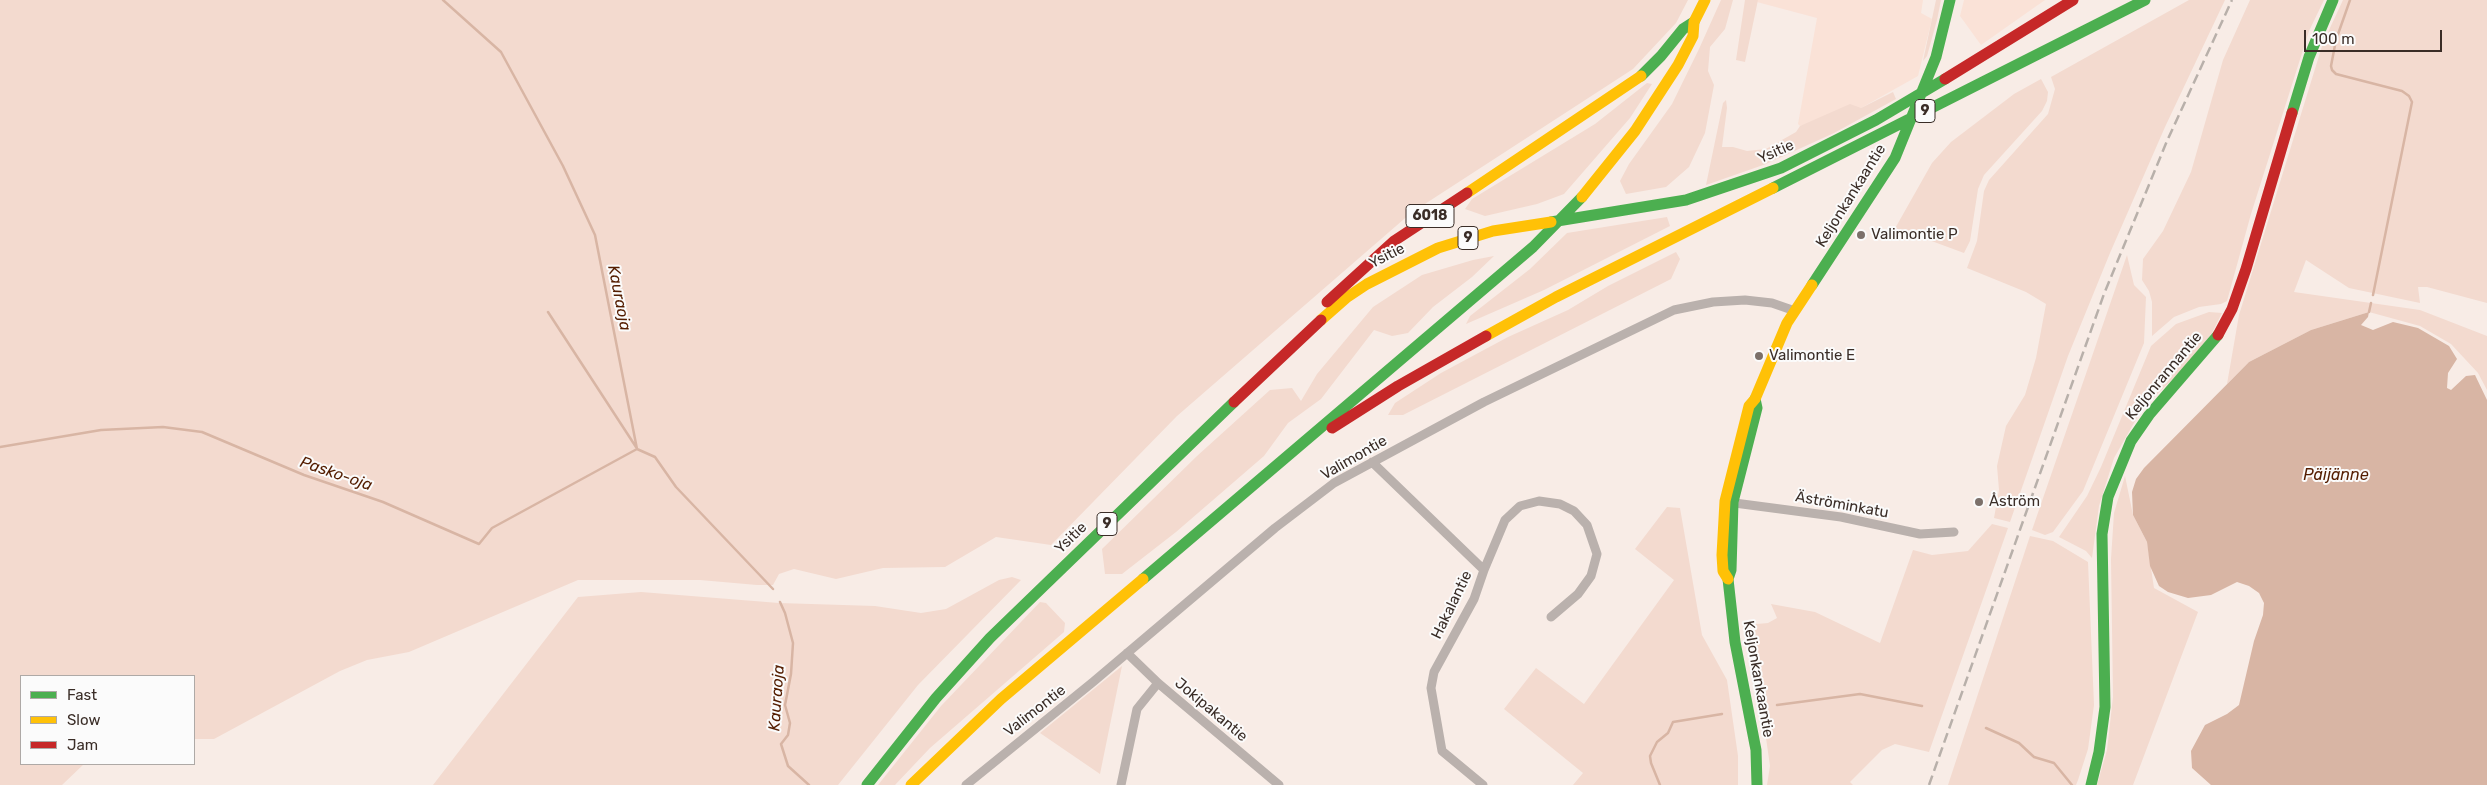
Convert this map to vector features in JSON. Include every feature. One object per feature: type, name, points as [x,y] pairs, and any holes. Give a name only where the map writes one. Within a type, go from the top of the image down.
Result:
[{"type":"main road","name":"6018","points":[[1300,446],[1533,248],[1590,188],[1635,131],[1669,80],[1693,36],[1694,22],[1705,0]]},
{"type":"main road","name":"Keljonkankaantie","points":[[1757,785],[1756,750],[1735,642],[1728,579],[1723,571],[1722,554],[1743,422],[1749,406],[1756,399],[1770,362],[1795,311],[1894,158],[1936,57],[1950,0]]},
{"type":"main road","name":"Ysitie","points":[[868,785],[936,698],[990,638],[1283,355],[1353,293],[1390,270],[1438,248],[1493,231],[1686,200],[1781,168],[1876,120],[1979,59],[2072,0]]},
{"type":"main road","name":"9","points":[[911,785],[1001,699],[1300,446],[1350,419],[1398,386],[1556,297],[2145,0]]},
{"type":"main road","name":"Keljonrannantie","points":[[2091,785],[2099,752],[2105,707],[2102,534],[2108,497],[2131,441],[2149,415],[2220,332],[2232,309],[2309,57],[2333,0]]},
{"type":"main road","name":"6018","points":[[1283,355],[1303,325],[1394,241],[1634,82],[1661,56],[1683,29],[1694,22]]},
{"type":"street","name":"Valimontie","points":[[966,785],[1290,517],[1334,483],[1484,402],[1674,310],[1713,302],[1745,300],[1772,303],[1795,311]]},
{"type":"street","name":"Hakalantie","points":[[1372,462],[1484,570],[1474,598],[1434,672],[1431,688],[1442,751],[1483,785]]},
{"type":"street","points":[[1484,570],[1505,520],[1520,506],[1539,500],[1560,504],[1574,511],[1587,525],[1597,554],[1591,576],[1578,594],[1551,617]]},
{"type":"street","name":"Äströminkatu","points":[[1729,502],[1841,517],[1920,534],[1954,532]]},
{"type":"street","name":"Jokipakantie","points":[[1127,653],[1158,683],[1279,785]]},
{"type":"street","points":[[1121,785],[1137,710],[1158,683]]},
{"type":"shaded area","points":[[0,0],[1688,0],[1676,23],[1633,69],[1411,213],[1177,416],[1051,545],[996,537],[945,567],[883,568],[836,579],[794,569],[779,574],[773,585],[700,580],[578,580],[409,652],[367,660],[340,671],[214,739],[195,739],[195,675],[20,675],[20,765],[83,765],[62,785],[0,785]]},
{"type":"shaded area","points":[[1721,0],[1733,0],[1725,29],[1710,47],[1708,71],[1714,85],[1705,133],[1689,167],[1666,187],[1626,194],[1620,181],[1629,164],[1672,104]]},
{"type":"shaded area","points":[[1745,0],[1758,0],[1745,62],[1736,60]]},
{"type":"shaded area","points":[[1758,0],[1923,0],[1921,13],[1932,19],[1918,76],[1861,108],[1800,126],[1798,124],[1817,18],[1757,2]]},
{"type":"shaded area","points":[[1936,0],[1941,0],[1937,20],[1927,56],[1923,61]]},
{"type":"shaded area","points":[[1964,0],[2045,0],[1981,45],[1960,16]]},
{"type":"shaded area","points":[[2189,0],[2225,0],[2165,127],[2110,253],[2068,356],[2010,522],[1994,518],[1999,490],[1997,466],[2006,426],[2025,395],[2036,358],[2046,304],[2026,292],[1967,268],[1977,241],[1984,191],[1989,180],[2048,114],[2055,89],[2051,77]]},
{"type":"shaded area","points":[[2250,0],[2324,0],[2309,31],[2251,214],[2227,301],[2221,304],[2199,307],[2174,317],[2152,336],[2152,302],[2149,291],[2142,280],[2143,259],[2163,231],[2191,172],[2223,60]]},
{"type":"shaded area","points":[[2343,0],[2487,0],[2487,303],[2427,287],[2418,287],[2420,303],[2349,288],[2306,260],[2294,292],[2420,310],[2487,336],[2487,390],[2478,373],[2451,344],[2420,326],[2369,312],[2311,330],[2249,362],[2227,384],[2239,315],[2323,43]]},
{"type":"shaded area","points":[[2041,79],[2048,92],[2047,101],[2042,111],[1984,175],[1978,189],[1970,241],[1964,253],[1918,236],[1903,237],[1893,232],[1932,163],[1951,142],[2014,94]]},
{"type":"shaded area","points":[[1647,83],[1652,84],[1630,118],[1564,194],[1537,204],[1485,216],[1465,209],[1472,199],[1595,124]]},
{"type":"shaded area","points":[[1893,92],[1896,99],[1834,133],[1766,164],[1706,185],[1723,103],[1726,100],[1727,108],[1722,147],[1733,147],[1747,151],[1766,149],[1796,132],[1800,126],[1850,104],[1861,108]]},
{"type":"shaded area","points":[[1667,217],[1670,226],[1544,290],[1466,324],[1470,316],[1530,269],[1567,233]]},
{"type":"shaded area","points":[[1676,252],[1680,259],[1671,279],[1403,415],[1388,415],[1395,403],[1441,373],[1508,337],[1568,310],[1608,286]]},
{"type":"shaded area","points":[[2127,255],[2134,285],[2146,297],[2144,343],[2083,491],[2053,532],[2045,535],[2032,530]]},
{"type":"shaded area","points":[[1494,256],[1472,277],[1433,307],[1408,333],[1392,336],[1374,330],[1321,399],[1288,423],[1264,456],[1176,532],[1122,574],[1105,574],[1102,549],[1197,456],[1270,390],[1292,388],[1301,401],[1317,374],[1373,307],[1422,275]]},
{"type":"shaded area","points":[[2209,312],[2222,313],[2212,333],[2189,363],[2142,409],[2114,458],[2099,506],[2092,558],[2086,551],[2059,537],[2087,496],[2101,467],[2151,346],[2176,324]]},
{"type":"shaded area","points":[[2125,476],[2133,515],[2147,542],[2154,588],[2198,612],[2133,785],[2097,785],[2107,750],[2113,697],[2111,559],[2114,513]]},
{"type":"shaded area","points":[[1667,507],[1680,508],[1702,635],[1727,680],[1738,756],[1738,785],[1573,785],[1583,773],[1504,709],[1536,668],[1584,704],[1674,580],[1635,549]]},
{"type":"shaded area","points":[[1992,524],[2008,528],[1929,752],[1895,744],[1882,750],[1850,782],[1853,785],[1767,785],[1770,766],[1753,647],[1746,625],[1768,623],[1777,618],[1771,604],[1815,612],[1880,643],[1913,550],[1932,555],[1968,551]]},
{"type":"shaded area","points":[[2030,536],[2053,541],[2088,562],[2094,705],[2088,749],[2078,780],[2076,785],[1948,785]]},
{"type":"shaded area","points":[[1012,577],[1021,580],[918,685],[838,785],[433,785],[578,597],[641,592],[779,603],[875,606],[921,613],[946,609],[999,580]]},
{"type":"shaded area","points":[[1040,602],[1046,603],[1065,623],[1064,632],[930,748],[895,785],[878,785],[941,706]]},
{"type":"shaded area","points":[[1122,666],[1100,774],[1040,733]]},
{"type":"water","name":"Päijänne","points":[[2369,312],[2368,317],[2361,325],[2373,330],[2393,322],[2418,328],[2449,346],[2457,359],[2448,373],[2447,388],[2451,390],[2466,376],[2475,375],[2487,400],[2487,785],[2211,785],[2192,768],[2191,751],[2205,725],[2227,714],[2239,705],[2254,641],[2263,615],[2264,603],[2259,593],[2249,586],[2237,582],[2211,595],[2188,598],[2168,592],[2159,586],[2150,566],[2147,542],[2133,515],[2132,492],[2136,479],[2144,468],[2249,362],[2311,330]]},
{"type":"waterway","name":"Kauraoja","points":[[443,0],[501,52],[563,166],[595,235],[637,449]]},
{"type":"waterway","points":[[2350,0],[2336,40],[2331,66],[2332,70],[2336,74],[2402,91],[2409,96],[2412,102],[2373,295]]},
{"type":"waterway","points":[[2369,312],[2371,303]]},
{"type":"waterway","points":[[548,312],[636,447]]},
{"type":"waterway","name":"Pasko-oja","points":[[0,447],[101,430],[163,427],[202,432],[304,475],[383,502],[479,544],[492,528],[637,449]]},
{"type":"waterway","name":"Kauraoja","points":[[637,449],[655,457],[676,487],[773,589]]},
{"type":"waterway","name":"Kauraoja","points":[[780,602],[793,643],[791,674],[785,705],[790,723],[788,735],[781,744],[788,766],[809,785]]},
{"type":"waterway","points":[[1777,705],[1860,694],[1922,706]]},
{"type":"waterway","points":[[1660,785],[1650,756],[1657,742],[1668,733],[1673,722],[1722,714]]},
{"type":"waterway","points":[[1986,728],[2019,743],[2034,757],[2054,763],[2072,785]]},
{"type":"railway","points":[[1929,785],[2104,294],[2167,141],[2232,0]]},
{"type":"traffic: fast","points":[[1812,285],[1895,158],[1936,57],[1950,0]]},
{"type":"traffic: fast","points":[[1773,188],[2145,0]]},
{"type":"traffic: fast","points":[[2292,113],[2309,57],[2333,0]]},
{"type":"traffic: fast","points":[[1641,76],[1661,56],[1683,29],[1694,22]]},
{"type":"traffic: fast","points":[[1551,222],[1686,200],[1781,168],[1876,120],[1945,79]]},
{"type":"traffic: fast","points":[[1143,579],[1533,247],[1582,197]]},
{"type":"traffic: fast","points":[[2091,785],[2099,752],[2105,707],[2102,534],[2108,497],[2131,441],[2149,415],[2218,335]]},
{"type":"traffic: fast","points":[[1755,399],[1757,408],[1733,502],[1731,570],[1728,579],[1735,642],[1756,750],[1757,785]]},
{"type":"traffic: fast","points":[[867,785],[936,698],[990,638],[1234,402]]},
{"type":"traffic: slow","points":[[1582,197],[1635,131],[1678,65],[1693,36],[1694,22],[1705,0]]},
{"type":"traffic: slow","points":[[1467,193],[1641,76]]},
{"type":"traffic: slow","points":[[1486,336],[1556,297],[1773,188]]},
{"type":"traffic: slow","points":[[1321,320],[1346,298],[1367,284],[1438,248],[1493,231],[1551,222]]},
{"type":"traffic: slow","points":[[1728,579],[1723,571],[1722,555],[1725,501],[1749,406],[1755,399],[1787,323],[1812,285]]},
{"type":"traffic: slow","points":[[911,785],[1001,699],[1143,579]]},
{"type":"traffic: jam","points":[[1945,79],[2073,0]]},
{"type":"traffic: jam","points":[[2218,335],[2232,309],[2246,269],[2292,113]]},
{"type":"traffic: jam","points":[[1327,302],[1394,241],[1467,193]]},
{"type":"traffic: jam","points":[[1234,402],[1321,320]]},
{"type":"traffic: jam","points":[[1332,428],[1398,386],[1486,336]]},
{"type":"place","name":"Valimontie P","points":[[1861,235]]},
{"type":"place","name":"Valimontie E","points":[[1759,356]]},
{"type":"place","name":"Åström","points":[[1979,502]]}]
